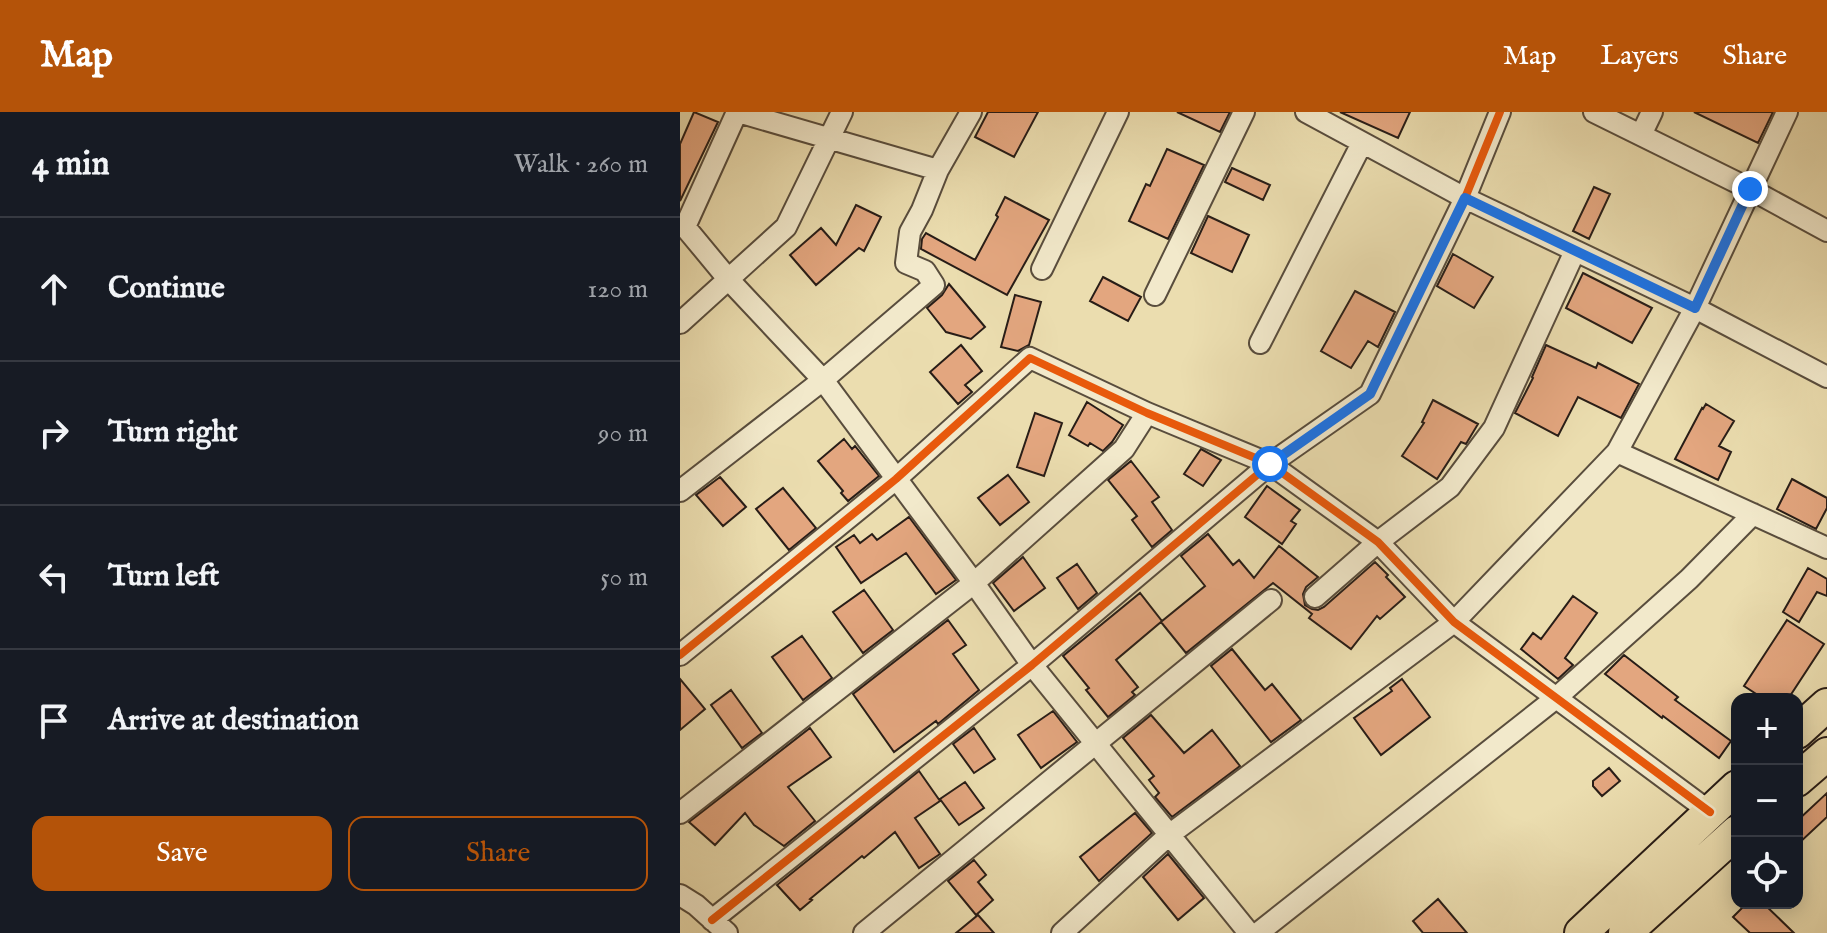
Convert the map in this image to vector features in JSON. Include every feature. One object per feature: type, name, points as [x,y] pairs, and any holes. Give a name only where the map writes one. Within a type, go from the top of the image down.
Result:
[{"type":"main road","points":[[1803,727],[1827,705]]},
{"type":"main road","points":[[1803,775],[1827,754]]},
{"type":"main road","points":[[1581,933],[1731,793]]},
{"type":"main road","points":[[1625,933],[1731,837]]},
{"type":"street","points":[[938,170],[738,112],[682,226],[823,380],[1032,665],[1249,933]]},
{"type":"street","points":[[680,323],[786,227],[842,112]]},
{"type":"street","points":[[680,491],[823,380],[934,285],[925,271],[906,263],[910,232],[938,170],[971,112]]},
{"type":"street","points":[[1042,269],[1118,112]]},
{"type":"street","points":[[1155,295],[1244,112]]},
{"type":"street","points":[[1306,112],[1465,198],[1695,308],[1827,377]]},
{"type":"street","points":[[680,895],[720,926],[1270,464],[1370,394],[1465,198],[1500,112]]},
{"type":"street","points":[[1594,112],[1827,231]]},
{"type":"street","points":[[1641,135],[1652,112]]},
{"type":"street","points":[[1062,933],[1169,835],[1454,622],[1617,452],[1695,308],[1787,112]]},
{"type":"street","points":[[1260,343],[1362,143]]},
{"type":"street","points":[[1315,597],[1378,542],[1450,487],[1494,428],[1575,251]]},
{"type":"street","points":[[680,655],[896,479],[1030,358],[1147,413],[1270,464],[1378,542],[1454,622],[1710,812]]},
{"type":"street","points":[[680,813],[974,583],[1124,449],[1147,413]]},
{"type":"street","points":[[1617,452],[1827,548]]},
{"type":"street","points":[[1258,933],[1556,698],[1689,579],[1753,514]]},
{"type":"street","points":[[864,933],[1271,600]]},
{"type":"building","points":[[694,112],[718,122],[680,201],[680,144]]},
{"type":"building","points":[[988,112],[1038,112],[1014,157],[975,137]]},
{"type":"building","points":[[1177,112],[1230,112],[1220,132]]},
{"type":"building","points":[[1340,112],[1410,112],[1398,138]]},
{"type":"building","points":[[1694,112],[1773,112],[1758,143]]},
{"type":"building","points":[[1167,149],[1204,165],[1168,239],[1129,221]]},
{"type":"building","points":[[1232,168],[1270,185],[1263,200],[1225,182]]},
{"type":"building","points":[[1594,187],[1610,194],[1589,239],[1573,231]]},
{"type":"building","points":[[1005,197],[1049,220],[1007,295],[921,249],[926,233],[975,260]]},
{"type":"building","points":[[856,205],[881,217],[864,251],[859,248],[816,285],[790,255],[821,228],[836,245]]},
{"type":"building","points":[[1208,216],[1249,235],[1232,272],[1191,253]]},
{"type":"building","points":[[1453,254],[1493,277],[1474,308],[1437,286]]},
{"type":"building","points":[[1583,273],[1652,308],[1632,343],[1566,308]]},
{"type":"building","points":[[1103,277],[1141,297],[1128,321],[1090,301]]},
{"type":"building","points":[[949,284],[985,327],[971,339],[946,332],[927,308]]},
{"type":"building","points":[[1355,291],[1395,312],[1378,347],[1368,341],[1351,368],[1321,351]]},
{"type":"building","points":[[1015,295],[1041,302],[1029,345],[1018,351],[1001,347]]},
{"type":"building","points":[[961,345],[982,371],[965,385],[972,392],[958,404],[930,372]]},
{"type":"building","points":[[1546,345],[1596,368],[1598,363],[1639,384],[1621,418],[1578,397],[1558,436],[1515,413]]},
{"type":"building","points":[[1433,400],[1478,424],[1466,444],[1461,442],[1437,479],[1402,456],[1424,423]]},
{"type":"building","points":[[1087,402],[1123,425],[1103,451],[1069,435]]},
{"type":"building","points":[[1706,404],[1734,421],[1719,446],[1731,452],[1718,480],[1675,459]]},
{"type":"building","points":[[1035,413],[1062,423],[1044,476],[1017,467]]},
{"type":"building","points":[[844,439],[852,449],[855,446],[879,476],[848,501],[818,461]]},
{"type":"building","points":[[1201,449],[1221,460],[1203,486],[1184,474]]},
{"type":"building","points":[[1131,461],[1159,497],[1152,502],[1172,530],[1152,547],[1132,520],[1137,516],[1108,480]]},
{"type":"building","points":[[1008,475],[1029,502],[1000,525],[978,498]]},
{"type":"building","points":[[720,477],[746,507],[723,526],[696,495]]},
{"type":"building","points":[[1792,479],[1827,498],[1827,508],[1816,529],[1777,509]]},
{"type":"building","points":[[1267,486],[1300,510],[1291,521],[1296,524],[1282,544],[1245,517]]},
{"type":"building","points":[[783,488],[816,528],[789,550],[756,509]]},
{"type":"building","points":[[909,517],[956,580],[936,594],[906,553],[861,583],[836,547],[854,535],[860,543],[872,534],[877,540]]},
{"type":"building","points":[[1208,534],[1233,565],[1239,560],[1254,578],[1279,546],[1318,577],[1303,594],[1305,605],[1312,609],[1324,607],[1375,562],[1405,597],[1380,619],[1377,616],[1351,649],[1309,618],[1312,614],[1273,583],[1186,653],[1161,622],[1116,660],[1138,687],[1132,692],[1135,695],[1108,717],[1063,656],[1140,593],[1162,621],[1205,586],[1181,556]]},
{"type":"building","points":[[1023,557],[1045,588],[1014,611],[993,583]]},
{"type":"building","points":[[1077,564],[1097,593],[1078,609],[1057,578]]},
{"type":"building","points":[[1808,568],[1827,579],[1827,596],[1817,592],[1799,622],[1783,612]]},
{"type":"building","points":[[864,590],[893,630],[863,653],[833,612]]},
{"type":"building","points":[[1573,596],[1597,613],[1565,658],[1573,665],[1558,679],[1521,649],[1533,633],[1541,639]]},
{"type":"building","points":[[948,620],[966,645],[953,654],[979,690],[938,724],[936,721],[894,752],[853,694]]},
{"type":"building","points":[[1787,620],[1824,644],[1792,693],[1755,693],[1744,686]]},
{"type":"building","points":[[802,636],[832,678],[803,700],[772,657]]},
{"type":"building","points":[[1232,649],[1265,690],[1272,684],[1301,720],[1271,742],[1211,666]]},
{"type":"building","points":[[1624,655],[1678,697],[1675,700],[1731,741],[1719,758],[1605,674]]},
{"type":"building","points":[[680,679],[705,709],[680,730]]},
{"type":"building","points":[[1402,679],[1430,717],[1381,755],[1354,718],[1392,691],[1390,688]]},
{"type":"building","points":[[731,690],[762,733],[742,748],[711,705]]},
{"type":"building","points":[[1053,711],[1077,742],[1041,768],[1018,735]]},
{"type":"building","points":[[1151,715],[1184,753],[1212,730],[1240,766],[1172,817],[1155,797],[1159,793],[1149,780],[1154,776],[1123,738]]},
{"type":"building","points":[[810,728],[831,757],[788,787],[815,821],[784,846],[754,825],[745,813],[715,845],[689,822]]},
{"type":"building","points":[[974,728],[995,759],[974,773],[953,744]]},
{"type":"building","points":[[1609,768],[1620,781],[1602,796],[1593,786],[1593,781]]},
{"type":"building","points":[[919,771],[940,801],[915,818],[940,854],[919,868],[895,832],[800,910],[777,885]]},
{"type":"building","points":[[965,782],[984,808],[959,825],[940,799]]},
{"type":"building","points":[[1827,793],[1827,817],[1803,839],[1803,815]]},
{"type":"building","points":[[1135,813],[1152,833],[1099,881],[1080,857]]},
{"type":"building","points":[[1168,854],[1204,898],[1178,920],[1143,877]]},
{"type":"building","points":[[974,860],[986,875],[978,882],[993,900],[976,915],[948,881]]},
{"type":"building","points":[[1438,899],[1467,933],[1423,933],[1413,921]]},
{"type":"building","points":[[1741,909],[1769,909],[1794,933],[1750,933],[1733,917]]},
{"type":"building","points":[[978,915],[994,933],[956,933]]},
{"type":"cycle path","points":[[712,920],[1032,665],[1270,464],[1370,394],[1465,198],[1500,112]]},
{"type":"cycle path","points":[[680,655],[896,479],[1030,358],[1147,413],[1270,464],[1378,542],[1454,622],[1710,812]]},
{"type":"route","points":[[1270,464],[1370,394],[1465,198],[1695,308],[1750,189]]}]
